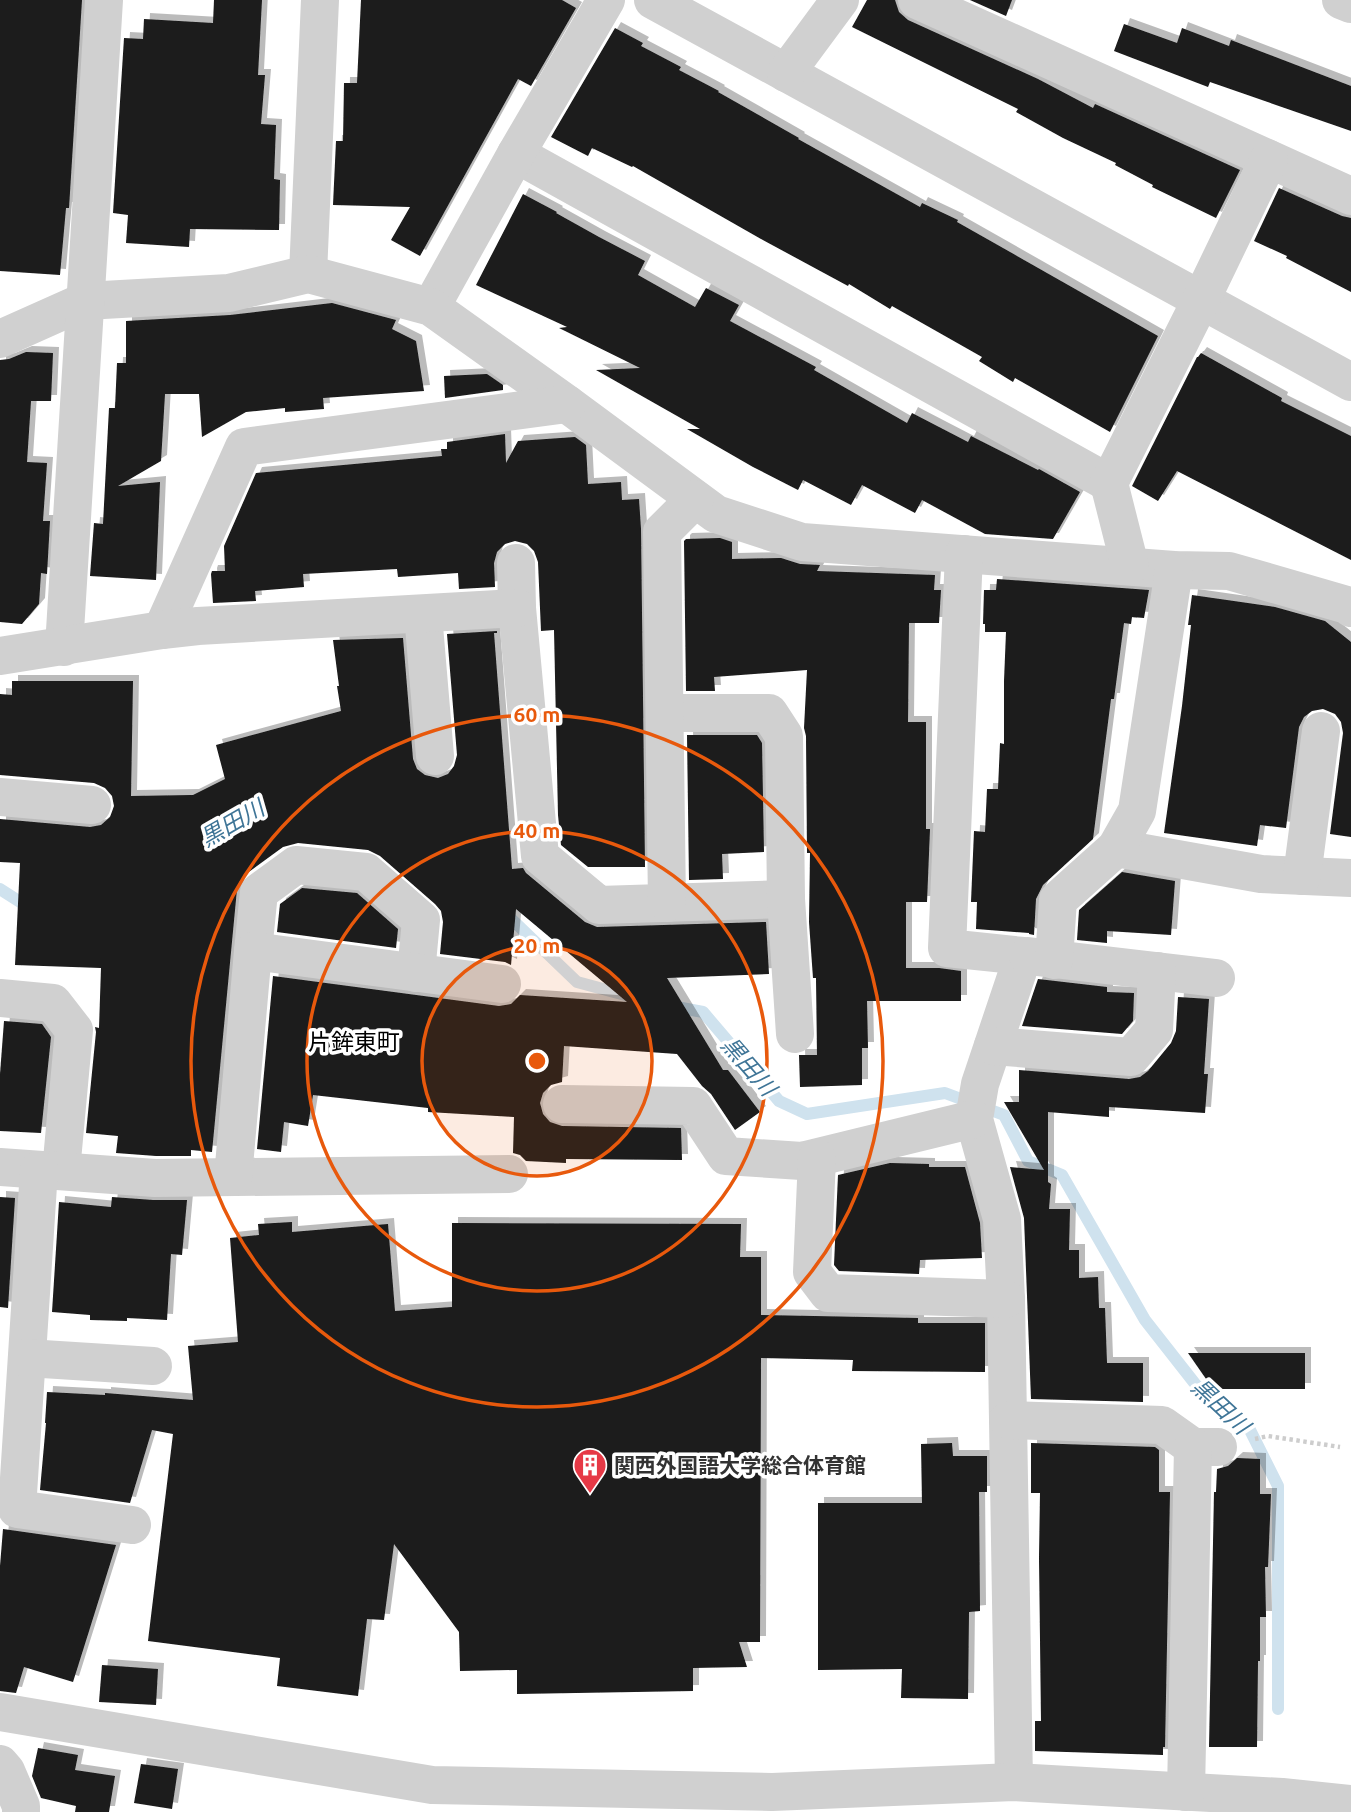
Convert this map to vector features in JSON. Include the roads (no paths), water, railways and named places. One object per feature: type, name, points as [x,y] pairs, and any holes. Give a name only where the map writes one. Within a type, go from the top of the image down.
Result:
[{"type":"street","points":[[64,647],[104,0]]},
{"type":"street","points":[[308,274],[320,0]]},
{"type":"street","points":[[431,307],[606,0]]},
{"type":"street","points":[[653,0],[1351,382]]},
{"type":"street","points":[[786,74],[839,0]]},
{"type":"street","points":[[917,0],[1351,196]]},
{"type":"street","points":[[1341,0],[1351,4]]},
{"type":"street","points":[[516,154],[1109,483]]},
{"type":"street","points":[[1130,566],[1109,483],[1269,159]]},
{"type":"street","points":[[0,339],[85,301],[229,293],[308,274],[431,307],[716,514],[802,542],[1174,570],[1229,571],[1351,608]]},
{"type":"street","points":[[162,630],[244,447],[567,404]]},
{"type":"street","points":[[667,903],[662,532],[695,499]]},
{"type":"street","points":[[964,554],[947,948],[1216,978]]},
{"type":"street","points":[[516,563],[517,608],[540,856],[599,905],[786,899]]},
{"type":"street","points":[[1014,1782],[1006,1299],[1002,1219],[976,1106],[993,1046],[1038,958],[1058,900],[1116,848],[1137,811],[1174,570]]},
{"type":"street","points":[[0,656],[198,626],[517,608]]},
{"type":"street","points":[[423,614],[435,755]]},
{"type":"street","points":[[665,713],[769,713],[784,736],[786,899],[795,1034]]},
{"type":"street","points":[[1302,876],[1321,731]]},
{"type":"street","points":[[0,797],[92,805]]},
{"type":"street","points":[[1116,848],[1261,874],[1351,878]]},
{"type":"street","points":[[233,1177],[259,892],[296,865],[366,872],[421,920],[416,973]]},
{"type":"street","points":[[253,951],[502,984]]},
{"type":"street","points":[[993,1046],[1131,1057],[1154,1030],[1157,971]]},
{"type":"street","points":[[0,998],[53,1003],[74,1030],[50,1170],[27,1358],[11,1437],[17,1509],[132,1525]]},
{"type":"street","points":[[562,1104],[693,1106],[726,1156],[802,1161],[976,1106]]},
{"type":"street","points":[[817,1158],[812,1272],[828,1293],[1006,1299]]},
{"type":"street","points":[[0,1167],[155,1178],[509,1174]]},
{"type":"street","points":[[27,1358],[153,1366]]},
{"type":"street","points":[[1008,1420],[1162,1425],[1206,1447],[1185,1792]]},
{"type":"street","points":[[0,1712],[432,1798],[771,1802],[1014,1782],[1283,1797],[1351,1804]]},
{"type":"street","points":[[0,1764],[6,1771],[21,1812]]},
{"type":"waterway","name":"黒田川","points":[[0,889],[28,907],[33,907]]},
{"type":"waterway","name":"黒田川","points":[[503,911],[577,982],[629,996]]},
{"type":"waterway","name":"黒田川","points":[[671,1006],[703,1012],[779,1101],[807,1114],[945,1093],[1004,1115],[1028,1161],[1062,1175],[1145,1320],[1196,1385],[1249,1428],[1278,1486],[1278,1709]]},
{"type":"place","name":"関西外国語大学総合体育館","points":[[590,1495]]},
{"type":"district","name":"片鉾東町","points":[[354,1041]]}]
